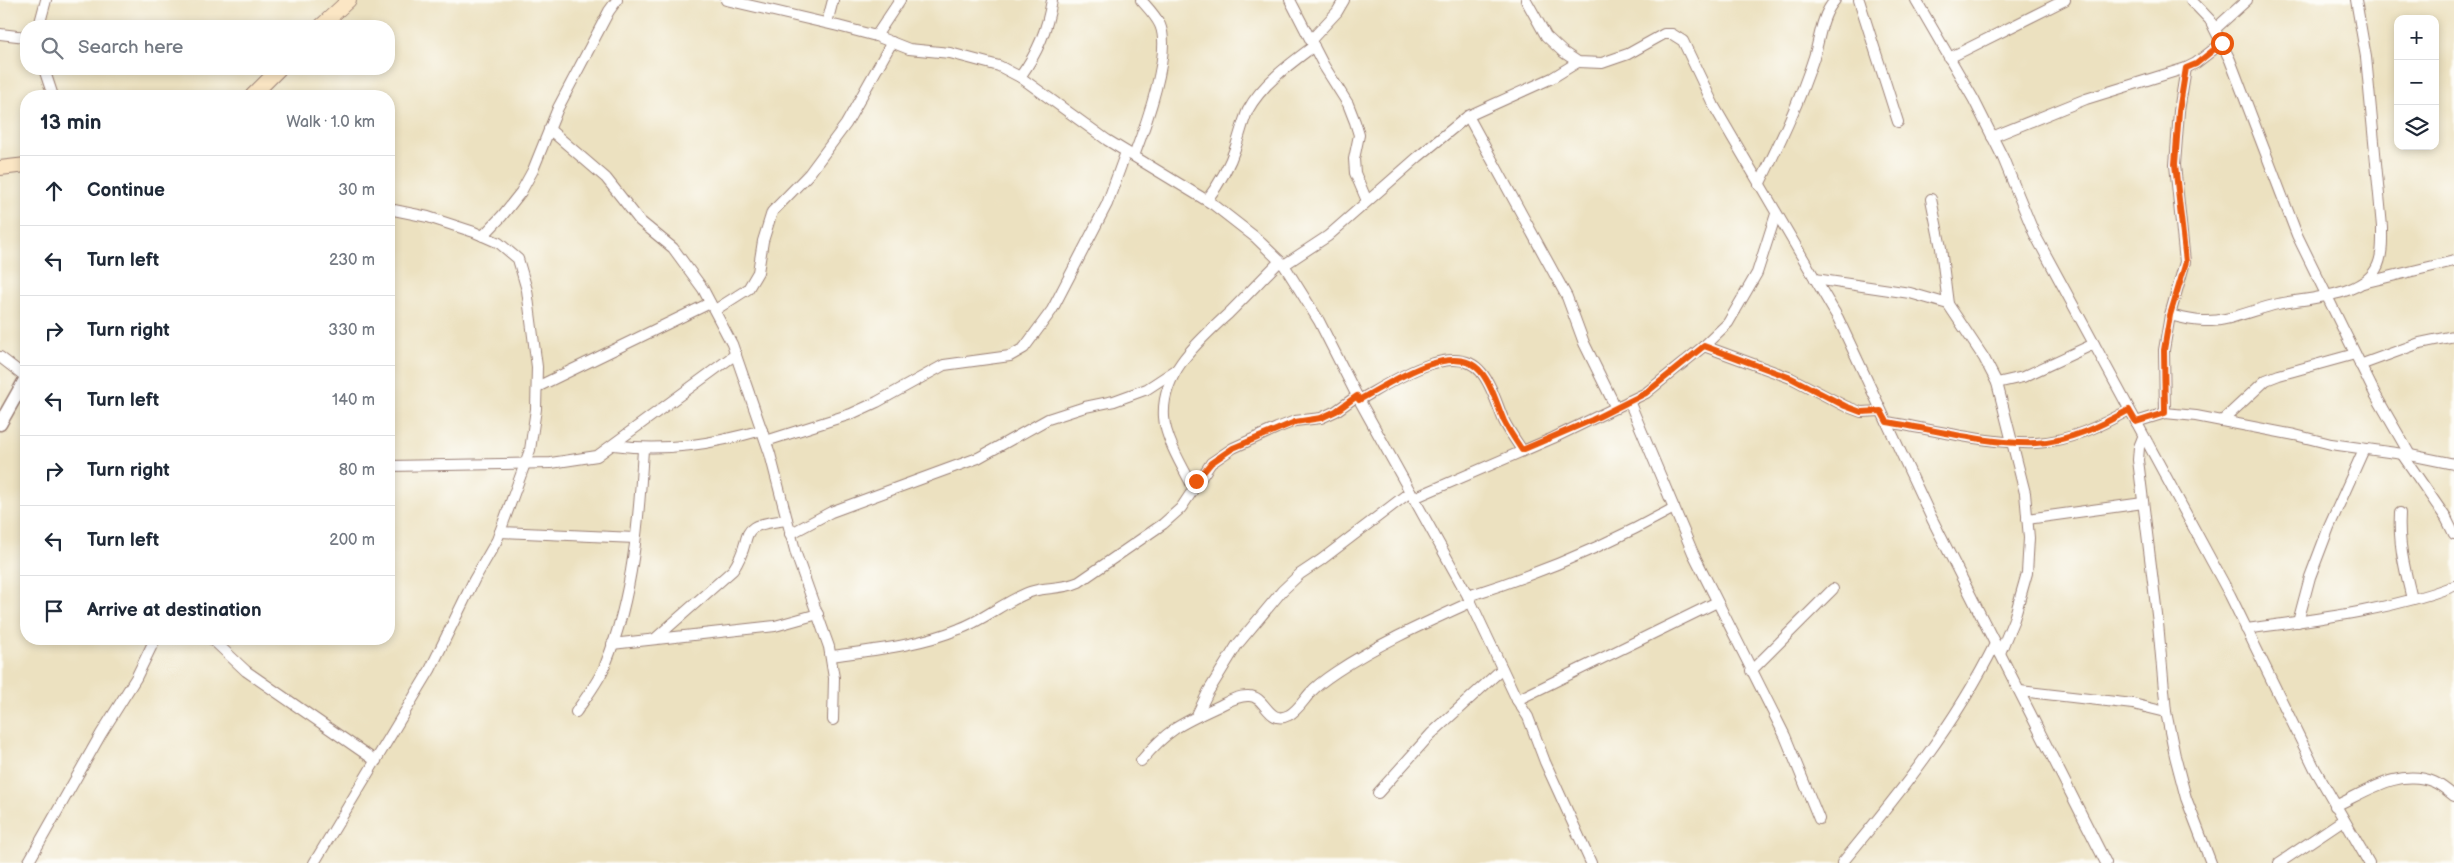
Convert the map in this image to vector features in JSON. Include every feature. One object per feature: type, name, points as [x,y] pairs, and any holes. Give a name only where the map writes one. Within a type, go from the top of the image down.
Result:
[{"type":"main road","points":[[328,20],[349,0]]},
{"type":"main road","points":[[258,90],[273,75]]},
{"type":"main road","points":[[0,168],[20,166]]},
{"type":"street","points":[[41,20],[46,0]]},
{"type":"street","points":[[483,236],[521,192],[533,170],[549,128],[588,49],[617,0]]},
{"type":"street","points":[[726,0],[876,36],[909,49],[950,53],[986,61],[1020,77],[1071,115],[1130,154],[1207,200],[1256,237],[1282,263],[1323,329],[1358,398],[1469,599],[1517,700],[1528,717],[1545,762],[1591,863]]},
{"type":"street","points":[[826,23],[833,0]]},
{"type":"street","points":[[876,36],[900,0]]},
{"type":"street","points":[[1020,77],[1034,58],[1047,29],[1052,0]]},
{"type":"street","points":[[766,441],[851,414],[877,402],[944,365],[1010,356],[1024,348],[1052,310],[1130,154],[1144,130],[1158,78],[1163,37],[1160,24],[1141,0]]},
{"type":"street","points":[[1290,0],[1348,104],[1355,122],[1359,135],[1354,158],[1356,173],[1367,201]]},
{"type":"street","points":[[1207,200],[1221,182],[1230,164],[1248,110],[1258,96],[1313,43],[1344,0]]},
{"type":"street","points":[[1526,0],[1546,36],[1578,62],[1602,63],[1628,54],[1658,35],[1678,36],[1683,41],[1706,92],[1838,318],[1881,411],[2106,863]]},
{"type":"street","points":[[1759,185],[1814,57],[1821,28],[1830,6],[1835,0]]},
{"type":"street","points":[[1859,0],[1898,122]]},
{"type":"street","points":[[1916,0],[1992,137],[2034,233],[2143,437],[2165,473],[2335,806],[2369,863]]},
{"type":"street","points":[[1949,58],[2064,0]]},
{"type":"street","points":[[2192,0],[2210,20],[2222,43],[2297,235],[2326,297],[2406,454],[2442,511],[2454,534]]},
{"type":"street","points":[[2214,29],[2247,0]]},
{"type":"street","points":[[2356,0],[2366,57],[2382,227],[2382,250],[2376,269],[2361,283]]},
{"type":"street","points":[[0,34],[20,36]]},
{"type":"street","points":[[537,387],[748,289],[758,272],[763,241],[772,212],[809,174],[846,124],[892,42]]},
{"type":"street","points":[[1992,137],[2086,99],[2196,64],[2222,43]]},
{"type":"street","points":[[1193,487],[1181,465],[1164,418],[1164,406],[1176,370],[1195,344],[1282,263],[1328,236],[1468,116],[1552,78],[1578,62]]},
{"type":"street","points":[[2165,413],[2164,350],[2170,315],[2186,262],[2175,164],[2179,111],[2186,68]]},
{"type":"street","points":[[46,75],[51,90]]},
{"type":"street","points":[[1468,116],[1567,297],[1584,344],[1616,408]]},
{"type":"street","points":[[549,128],[606,178],[622,201],[640,221],[672,248],[712,306],[736,354],[766,441],[790,534],[831,656],[834,678],[833,720]]},
{"type":"street","points":[[1842,863],[1934,748],[1998,648],[2014,619],[2027,574],[2028,519],[2025,493],[1997,383],[1984,358],[1948,304],[1941,248],[1931,199]]},
{"type":"street","points":[[314,863],[430,670],[500,532],[530,450],[537,387],[537,367],[527,290],[518,259],[499,243],[483,236],[428,217],[395,211]]},
{"type":"street","points":[[1197,715],[1208,692],[1237,645],[1282,591],[1300,574],[1412,495],[1522,450],[1646,393],[1704,346],[1728,323],[1757,273],[1776,214]]},
{"type":"street","points":[[2170,315],[2204,322],[2277,304],[2326,297],[2361,283],[2454,261]]},
{"type":"street","points":[[1815,279],[1910,293],[1948,304]]},
{"type":"street","points":[[2360,364],[2420,342],[2454,336]]},
{"type":"street","points":[[1997,383],[2023,377],[2094,344]]},
{"type":"street","points":[[1704,346],[1791,378],[1845,406],[1861,412],[1881,411]]},
{"type":"street","points":[[395,466],[551,463],[597,456],[736,354]]},
{"type":"street","points":[[2222,421],[2266,380],[2355,354]]},
{"type":"street","points":[[0,357],[20,373]]},
{"type":"street","points":[[831,656],[926,640],[960,629],[1030,592],[1044,588],[1068,587],[1131,548],[1163,524],[1181,508],[1193,487],[1211,463],[1233,448],[1295,422],[1321,418],[1436,361],[1459,359],[1474,364],[1483,373],[1505,424],[1522,450]]},
{"type":"street","points":[[790,534],[831,512],[978,458],[1048,419],[1085,407],[1114,402],[1147,389],[1176,370]]},
{"type":"street","points":[[0,424],[20,389]]},
{"type":"street","points":[[1629,401],[1716,602],[1802,772],[1819,819]]},
{"type":"street","points":[[1887,422],[2012,443],[2037,443],[2072,436],[2099,427],[2129,410]]},
{"type":"street","points":[[2136,422],[2165,413],[2222,421],[2364,450],[2406,454],[2454,464]]},
{"type":"street","points":[[614,445],[643,449],[728,440],[762,430]]},
{"type":"street","points":[[2143,437],[2139,447],[2138,460],[2158,623],[2166,712],[2186,798],[2211,863]]},
{"type":"street","points":[[576,712],[606,665],[627,593],[635,538],[643,449]]},
{"type":"street","points":[[2298,622],[2310,577],[2329,527],[2364,450]]},
{"type":"street","points":[[2028,519],[2143,503]]},
{"type":"street","points":[[1141,761],[1166,734],[1197,715],[1238,697],[1250,696],[1256,698],[1268,712],[1276,717],[1283,718],[1291,714],[1310,692],[1367,651],[1469,599],[1623,536],[1674,508]]},
{"type":"street","points":[[2400,513],[2401,559],[2412,600]]},
{"type":"street","points":[[656,638],[733,570],[742,556],[746,533],[751,528],[787,520]]},
{"type":"street","points":[[500,532],[635,538]]},
{"type":"street","points":[[2246,629],[2298,622],[2412,600],[2454,586]]},
{"type":"street","points":[[1751,671],[1834,589]]},
{"type":"street","points":[[1517,700],[1716,602]]},
{"type":"street","points":[[612,644],[775,626],[818,614]]},
{"type":"street","points":[[28,863],[101,734],[136,678],[152,645]]},
{"type":"street","points":[[218,645],[246,671],[376,761]]},
{"type":"street","points":[[1378,793],[1431,734],[1502,669]]},
{"type":"street","points":[[2020,691],[2133,704],[2166,712]]},
{"type":"street","points":[[2335,806],[2395,778],[2416,778],[2434,782],[2454,796]]},
{"type":"street","points":[[2279,863],[2343,820]]},
{"type":"route","points":[[1196,481],[1211,463],[1233,448],[1255,437],[1295,422],[1321,418],[1336,411],[1357,396],[1359,400],[1391,382],[1436,361],[1459,359],[1474,364],[1483,373],[1505,424],[1522,450],[1553,438],[1646,393],[1704,346],[1791,378],[1845,406],[1861,412],[1881,411],[1887,422],[2012,443],[2037,443],[2072,436],[2099,427],[2129,410],[2136,422],[2165,413],[2163,377],[2167,327],[2186,262],[2175,164],[2179,111],[2186,68],[2196,64],[2222,43]]}]
